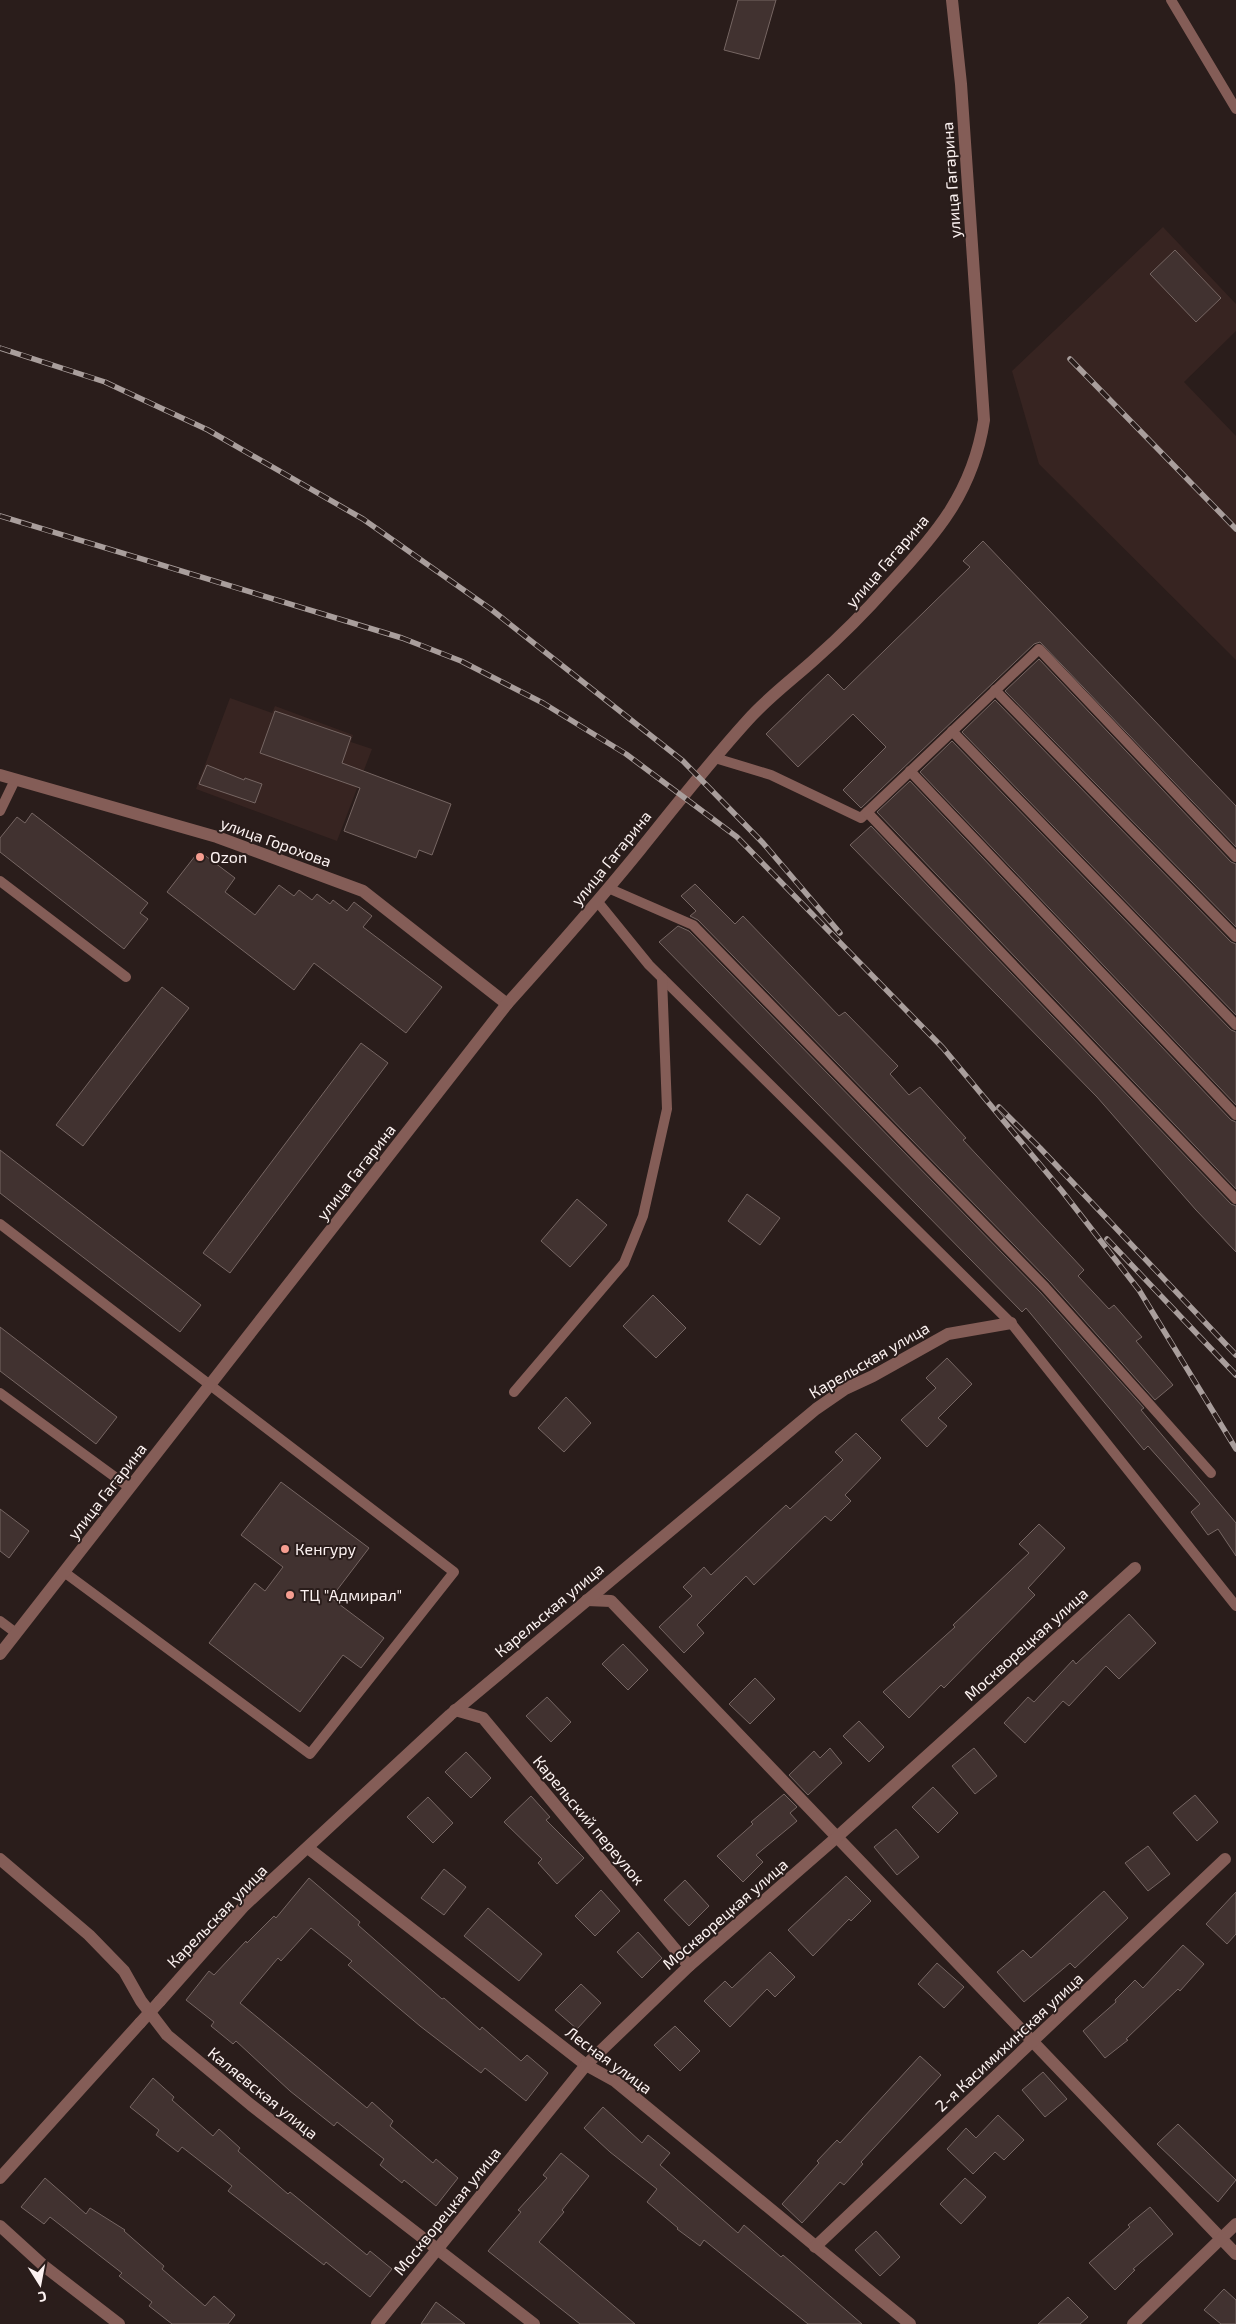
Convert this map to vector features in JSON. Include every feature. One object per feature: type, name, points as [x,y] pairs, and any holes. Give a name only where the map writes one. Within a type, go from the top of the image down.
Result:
[{"type":"street","name":"улица Гагарина","points":[[0,1654],[507,1004],[608,888],[682,794],[749,718],[845,633],[922,550],[945,519],[966,485],[979,449],[984,420],[961,84],[952,0]]},
{"type":"street","name":"улица Горохова","points":[[0,775],[217,836],[363,891],[507,1004]]},
{"type":"street","name":"Карельская улица","points":[[0,2178],[244,1906],[455,1710],[816,1409],[846,1389],[874,1376],[948,1334],[1011,1323]]},
{"type":"street","name":"Москворецкая улица","points":[[377,2324],[586,2065],[689,1966],[837,1837],[1135,1568]]},
{"type":"street","points":[[587,1600],[611,1601],[1236,2254]]},
{"type":"street","name":"Карельский переулок","points":[[455,1710],[483,1718],[689,1966]]},
{"type":"street","name":"Лесная улица","points":[[308,1848],[586,2065],[615,2081],[910,2324]]},
{"type":"street","name":"2-я Касимихинская улица","points":[[815,2247],[1034,2042],[1225,1858]]},
{"type":"street","name":"Каляевская улица","points":[[0,1859],[89,1935],[118,1965],[167,2035],[251,2105],[534,2324]]},
{"type":"street","points":[[1133,2324],[1236,2224]]},
{"type":"street","points":[[0,2226],[44,2266],[119,2324]]},
{"type":"lane","points":[[1171,0],[1236,109]]},
{"type":"lane","points":[[715,758],[771,774],[861,818],[1039,649],[1236,857]]},
{"type":"lane","points":[[996,690],[1236,937]]},
{"type":"lane","points":[[952,731],[1236,1025]]},
{"type":"lane","points":[[910,771],[1236,1115]]},
{"type":"lane","points":[[0,811],[15,780]]},
{"type":"lane","points":[[867,812],[1236,1199]]},
{"type":"lane","points":[[0,881],[126,977]]},
{"type":"lane","points":[[608,888],[693,925],[1045,1287],[1211,1474]]},
{"type":"lane","points":[[597,901],[662,978],[1011,1323],[1236,1606]]},
{"type":"lane","points":[[514,1392],[624,1263],[644,1216],[667,1109],[662,978]]},
{"type":"lane","points":[[0,1224],[454,1572],[310,1754],[64,1572]]},
{"type":"lane","points":[[0,1393],[130,1488]]},
{"type":"lane","points":[[0,1621],[16,1633]]},
{"type":"shaded area","points":[[1163,227],[1236,304],[1236,331],[1184,382],[1236,436],[1236,660],[1039,464],[1012,371]]},
{"type":"shaded area","points":[[230,698],[272,713],[275,706],[353,735],[351,742],[372,749],[337,841],[196,789]]},
{"type":"building","points":[[738,0],[776,0],[759,59],[724,50]]},
{"type":"building","points":[[1175,250],[1221,298],[1196,322],[1150,274]]},
{"type":"building","points":[[983,541],[1236,806],[1236,847],[1040,642],[1034,644],[861,808],[843,790],[886,747],[853,714],[798,767],[766,734],[828,674],[844,690],[970,567],[963,561]]},
{"type":"building","points":[[1039,659],[1231,862],[1236,864],[1236,927],[1005,691]]},
{"type":"building","points":[[995,700],[1231,942],[1236,944],[1236,1015],[962,732]]},
{"type":"building","points":[[275,711],[351,737],[342,763],[451,804],[432,855],[419,850],[416,858],[344,831],[360,788],[260,753]]},
{"type":"building","points":[[952,741],[1231,1030],[1236,1032],[1236,1105],[920,772]]},
{"type":"building","points":[[207,765],[244,780],[245,778],[262,784],[255,803],[199,784]]},
{"type":"building","points":[[910,781],[1231,1120],[1236,1122],[1236,1189],[877,812]]},
{"type":"building","points":[[32,813],[148,903],[140,913],[148,919],[124,949],[0,852],[0,838],[17,817],[25,823]]},
{"type":"building","points":[[871,826],[1231,1204],[1236,1206],[1236,1252],[1196,1210],[1097,1097],[850,845]]},
{"type":"building","points":[[199,851],[235,878],[225,892],[255,915],[279,885],[294,896],[299,890],[312,900],[317,894],[330,904],[333,900],[347,911],[354,902],[372,916],[363,927],[442,987],[406,1033],[314,963],[294,990],[167,892]]},
{"type":"building","points":[[695,884],[735,924],[743,916],[839,1016],[845,1012],[898,1066],[890,1074],[909,1095],[920,1087],[966,1138],[963,1140],[1084,1270],[1078,1276],[1109,1309],[1114,1305],[1142,1337],[1136,1341],[1173,1385],[1155,1400],[1050,1282],[698,920],[690,916],[696,911],[681,896]]},
{"type":"building","points":[[678,926],[689,931],[1040,1292],[1144,1408],[1141,1410],[1236,1523],[1236,1556],[1218,1529],[1208,1535],[1191,1512],[1200,1504],[1148,1446],[1144,1450],[1026,1308],[1022,1312],[659,942]]},
{"type":"building","points":[[162,987],[189,1008],[83,1146],[56,1125]]},
{"type":"building","points":[[361,1043],[388,1063],[230,1273],[203,1253]]},
{"type":"building","points":[[0,1150],[201,1305],[180,1332],[0,1193]]},
{"type":"building","points":[[747,1194],[780,1218],[760,1245],[728,1221]]},
{"type":"building","points":[[577,1199],[607,1225],[570,1267],[541,1241]]},
{"type":"building","points":[[653,1295],[686,1328],[656,1358],[623,1326]]},
{"type":"building","points":[[0,1327],[117,1417],[96,1444],[0,1371]]},
{"type":"building","points":[[947,1358],[972,1384],[938,1418],[947,1426],[927,1447],[901,1420],[936,1388],[926,1378]]},
{"type":"building","points":[[566,1397],[591,1423],[564,1452],[538,1428]]},
{"type":"building","points":[[856,1433],[881,1458],[845,1495],[851,1501],[831,1521],[825,1516],[754,1585],[746,1576],[697,1625],[704,1633],[684,1653],[659,1627],[692,1596],[683,1587],[704,1567],[711,1575],[786,1505],[790,1509],[843,1460],[835,1452]]},
{"type":"building","name":"ТЦ \"Адмирал\"","points":[[281,1482],[369,1548],[331,1598],[384,1638],[361,1668],[343,1655],[300,1712],[209,1643],[255,1583],[265,1591],[283,1567],[241,1535]]},
{"type":"building","points":[[0,1509],[29,1531],[9,1558],[0,1551]]},
{"type":"building","points":[[1039,1524],[1065,1548],[1028,1588],[1035,1595],[944,1688],[941,1685],[909,1718],[883,1692],[955,1627],[953,1625],[1029,1553],[1019,1544]]},
{"type":"building","points":[[1129,1614],[1156,1643],[1119,1679],[1106,1666],[1069,1706],[1063,1701],[1025,1743],[1004,1723],[1028,1697],[1034,1702],[1073,1660],[1076,1664]]},
{"type":"building","points":[[623,1644],[648,1670],[628,1690],[602,1664]]},
{"type":"building","points":[[755,1678],[775,1699],[750,1724],[729,1704]]},
{"type":"building","points":[[547,1697],[571,1722],[551,1742],[526,1716]]},
{"type":"building","points":[[859,1721],[884,1747],[869,1762],[843,1736]]},
{"type":"building","points":[[830,1748],[842,1763],[808,1795],[789,1775],[814,1751],[820,1758]]},
{"type":"building","points":[[974,1748],[997,1776],[975,1794],[952,1766]]},
{"type":"building","points":[[466,1752],[491,1778],[471,1798],[445,1772]]},
{"type":"building","points":[[933,1787],[958,1813],[938,1833],[912,1807]]},
{"type":"building","points":[[784,1794],[797,1807],[790,1813],[797,1821],[756,1855],[763,1862],[743,1882],[717,1856],[753,1824],[751,1822]]},
{"type":"building","points":[[1195,1795],[1218,1822],[1197,1841],[1173,1813]]},
{"type":"building","points":[[531,1796],[550,1817],[546,1820],[584,1858],[557,1884],[538,1863],[542,1859],[504,1822]]},
{"type":"building","points":[[428,1797],[453,1823],[433,1843],[407,1817]]},
{"type":"building","points":[[896,1829],[919,1857],[897,1875],[874,1847]]},
{"type":"building","points":[[1148,1846],[1170,1874],[1148,1891],[1125,1863]]},
{"type":"building","points":[[444,1869],[466,1887],[444,1915],[421,1898]]},
{"type":"building","points":[[846,1876],[871,1901],[851,1921],[849,1919],[813,1956],[788,1930]]},
{"type":"building","points":[[309,1878],[360,1922],[358,1925],[442,1999],[444,1998],[480,2030],[482,2027],[521,2061],[527,2055],[548,2073],[526,2101],[485,2068],[481,2073],[420,2026],[348,1965],[352,1961],[311,1928],[281,1961],[278,1958],[240,2003],[367,2108],[372,2102],[393,2121],[390,2126],[433,2163],[436,2159],[458,2178],[436,2206],[404,2180],[402,2183],[380,2165],[384,2159],[337,2122],[334,2126],[290,2091],[236,2041],[233,2044],[211,2026],[214,2022],[186,2000],[209,1971],[214,1975],[246,1941],[247,1943],[274,1916],[276,1918]]},
{"type":"building","points":[[685,1880],[709,1906],[689,1926],[664,1900]]},
{"type":"building","points":[[601,1890],[620,1911],[595,1936],[575,1916]]},
{"type":"building","points":[[1104,1891],[1128,1918],[1075,1968],[1070,1963],[1024,2002],[997,1972],[1023,1950],[1031,1958]]},
{"type":"building","points":[[1236,1892],[1236,1934],[1227,1944],[1206,1924]]},
{"type":"building","points":[[488,1908],[542,1954],[519,1981],[464,1936]]},
{"type":"building","points":[[638,1932],[662,1958],[642,1978],[617,1952]]},
{"type":"building","points":[[1183,1945],[1204,1964],[1180,1991],[1178,1989],[1126,2039],[1128,2040],[1105,2058],[1083,2031],[1116,2002],[1115,2000],[1135,1980],[1143,1988]]},
{"type":"building","points":[[770,1952],[795,1977],[775,1997],[767,1989],[730,2027],[704,2001],[725,1981],[732,1988]]},
{"type":"building","points":[[937,1963],[964,1987],[944,2008],[918,1984]]},
{"type":"building","points":[[581,1984],[601,2003],[577,2029],[555,2010]]},
{"type":"building","points":[[675,2026],[700,2051],[680,2071],[654,2045]]},
{"type":"building","points":[[920,2056],[941,2075],[861,2162],[863,2164],[844,2185],[840,2182],[802,2223],[782,2204],[819,2163],[817,2161],[837,2140],[840,2143]]},
{"type":"building","points":[[1043,2072],[1067,2099],[1045,2117],[1022,2090]]},
{"type":"building","points":[[153,2078],[174,2097],[172,2100],[213,2136],[219,2129],[240,2148],[238,2151],[288,2194],[290,2192],[367,2255],[370,2251],[392,2269],[370,2297],[326,2262],[324,2265],[228,2191],[232,2186],[182,2147],[178,2152],[156,2135],[159,2130],[130,2107]]},
{"type":"building","points":[[603,2107],[642,2143],[648,2135],[670,2153],[660,2165],[738,2233],[744,2225],[781,2257],[783,2255],[862,2324],[808,2324],[704,2240],[700,2246],[677,2229],[647,2202],[657,2189],[610,2152],[584,2128]]},
{"type":"building","points":[[998,2115],[1024,2140],[1004,2160],[995,2152],[973,2174],[947,2149],[966,2128],[976,2138]]},
{"type":"building","points":[[1178,2124],[1236,2180],[1218,2202],[1157,2144]]},
{"type":"building","points":[[561,2153],[589,2176],[562,2210],[564,2212],[539,2242],[635,2324],[580,2324],[488,2251],[521,2212],[518,2210],[547,2178],[543,2175]]},
{"type":"building","points":[[45,2178],[86,2214],[90,2208],[125,2230],[164,2266],[162,2269],[205,2306],[214,2296],[235,2315],[228,2324],[172,2324],[149,2306],[152,2302],[119,2276],[122,2273],[50,2217],[44,2224],[21,2207]]},
{"type":"building","points":[[965,2178],[986,2197],[961,2224],[940,2204]]},
{"type":"building","points":[[1150,2207],[1173,2234],[1133,2269],[1135,2270],[1115,2290],[1089,2263],[1130,2227],[1128,2225]]},
{"type":"building","points":[[876,2231],[900,2257],[880,2276],[855,2250]]},
{"type":"building","points":[[1224,2289],[1236,2300],[1236,2324],[1221,2324],[1204,2310]]},
{"type":"building","points":[[1068,2297],[1088,2317],[1080,2324],[1038,2324]]},
{"type":"building","points":[[436,2302],[465,2324],[421,2324]]},
{"type":"railway","points":[[0,348],[105,382],[208,430],[363,519],[492,610],[683,761],[763,843],[840,933]]},
{"type":"railway","points":[[1070,359],[1236,529]]},
{"type":"railway","points":[[0,516],[402,638],[461,661],[543,703],[626,754],[737,837],[943,1048],[1062,1191],[1139,1290],[1236,1449]]},
{"type":"railway","points":[[999,1107],[1236,1355]]},
{"type":"railway","points":[[1107,1239],[1236,1375]]},
{"type":"place","name":"Ozon","points":[[200,857]]},
{"type":"place","name":"Кенгуру","points":[[285,1549]]},
{"type":"place","name":"ТЦ \"Адмирал\"","points":[[290,1595]]}]
